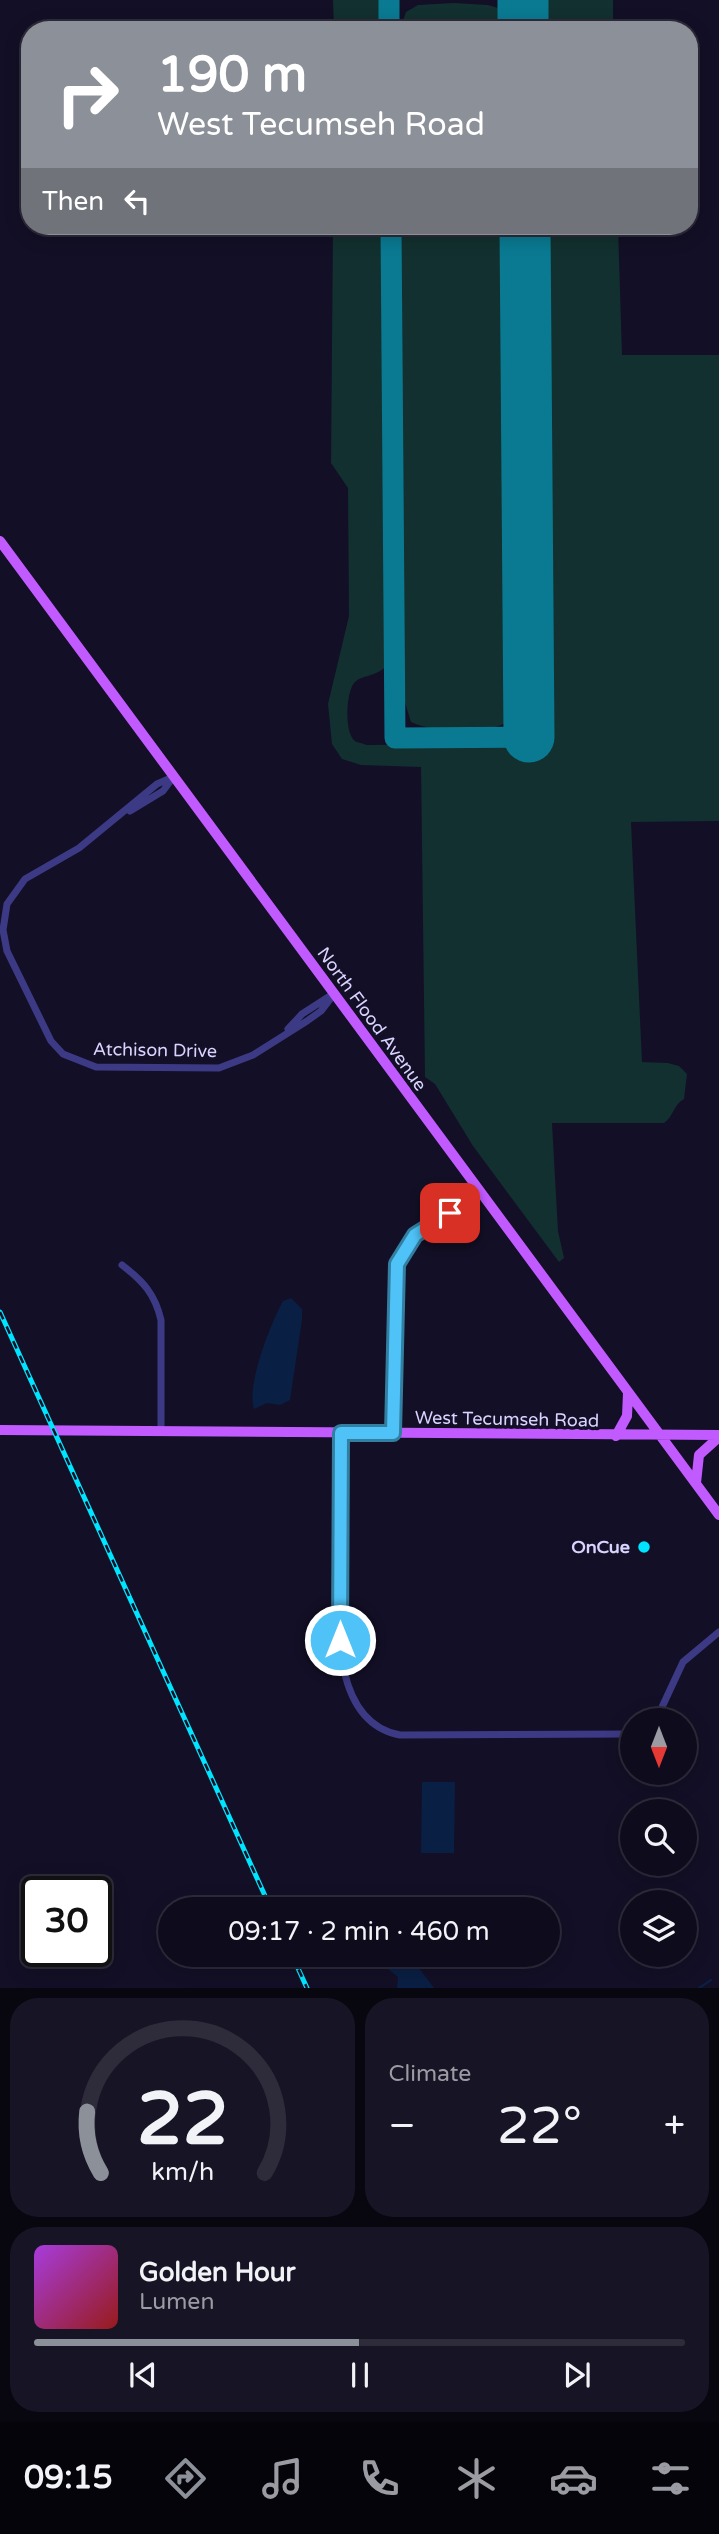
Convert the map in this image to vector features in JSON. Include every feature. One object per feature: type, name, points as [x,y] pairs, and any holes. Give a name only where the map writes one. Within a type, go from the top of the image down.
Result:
[{"type":"main road","name":"North Flood Avenue","points":[[0,541],[719,1515]]},
{"type":"main road","points":[[616,1436],[627,1416],[628,1392]]},
{"type":"main road","name":"West Tecumseh Road","points":[[0,1430],[719,1436]]},
{"type":"main road","points":[[696,1484],[699,1455],[719,1436]]},
{"type":"street","name":"Atchison Drive","points":[[173,777],[163,792],[123,815],[79,848],[31,875],[12,895],[5,912],[3,930],[7,951],[38,1019],[55,1047],[72,1059],[89,1066],[219,1068],[253,1055],[284,1033],[302,1014],[334,994]]},
{"type":"street","points":[[393,1433],[396,1272],[405,1248],[423,1228],[459,1196],[477,1188]]},
{"type":"street","points":[[122,1265],[147,1286],[157,1303],[162,1320],[161,1431]]},
{"type":"street","points":[[341,1433],[340,1650],[348,1685],[367,1718],[384,1730],[400,1735],[620,1734]]},
{"type":"street","points":[[661,1708],[683,1661],[719,1632]]},
{"type":"green space","points":[[333,0],[383,0],[384,21],[334,21]]},
{"type":"green space","points":[[542,0],[613,0],[613,21],[542,21]]},
{"type":"green space","points":[[418,5],[488,5],[508,11],[508,21],[403,21],[406,12]]},
{"type":"green space","points":[[333,235],[385,235],[387,665],[378,672],[361,678],[351,688],[347,713],[351,737],[366,745],[547,743],[544,235],[618,235],[622,355],[719,355],[719,821],[631,822],[642,1062],[679,1066],[687,1074],[684,1099],[664,1123],[552,1123],[558,1231],[564,1258],[559,1262],[473,1146],[435,1084],[425,1077],[421,767],[361,765],[342,759],[332,744],[328,704],[349,616],[348,488],[331,463]]},
{"type":"green space","points":[[397,235],[509,235],[512,719],[491,728],[462,731],[434,729],[411,722],[403,696],[400,641]]},
{"type":"water","points":[[291,1298],[302,1309],[302,1320],[290,1400],[280,1405],[267,1403],[254,1409],[253,1385],[261,1354],[283,1301]]},
{"type":"water","points":[[422,1782],[455,1782],[454,1853],[421,1853]]},
{"type":"water","points":[[419,1967],[434,1988],[397,1988],[398,1977],[388,1969]]},
{"type":"waterway","points":[[699,1988],[711,1980]]},
{"type":"taxiway","points":[[389,0],[389,21]]},
{"type":"taxiway","points":[[391,235],[395,738],[529,737]]},
{"type":"runway","points":[[523,0],[523,21]]},
{"type":"runway","points":[[525,235],[529,737]]},
{"type":"railway","points":[[0,1312],[266,1897]]},
{"type":"railway","points":[[297,1967],[307,1988]]},
{"type":"place","name":"OnCue","points":[[644,1547]]},
{"type":"route","points":[[340,1640],[341,1433],[393,1433],[397,1264],[415,1235],[450,1213]]}]
